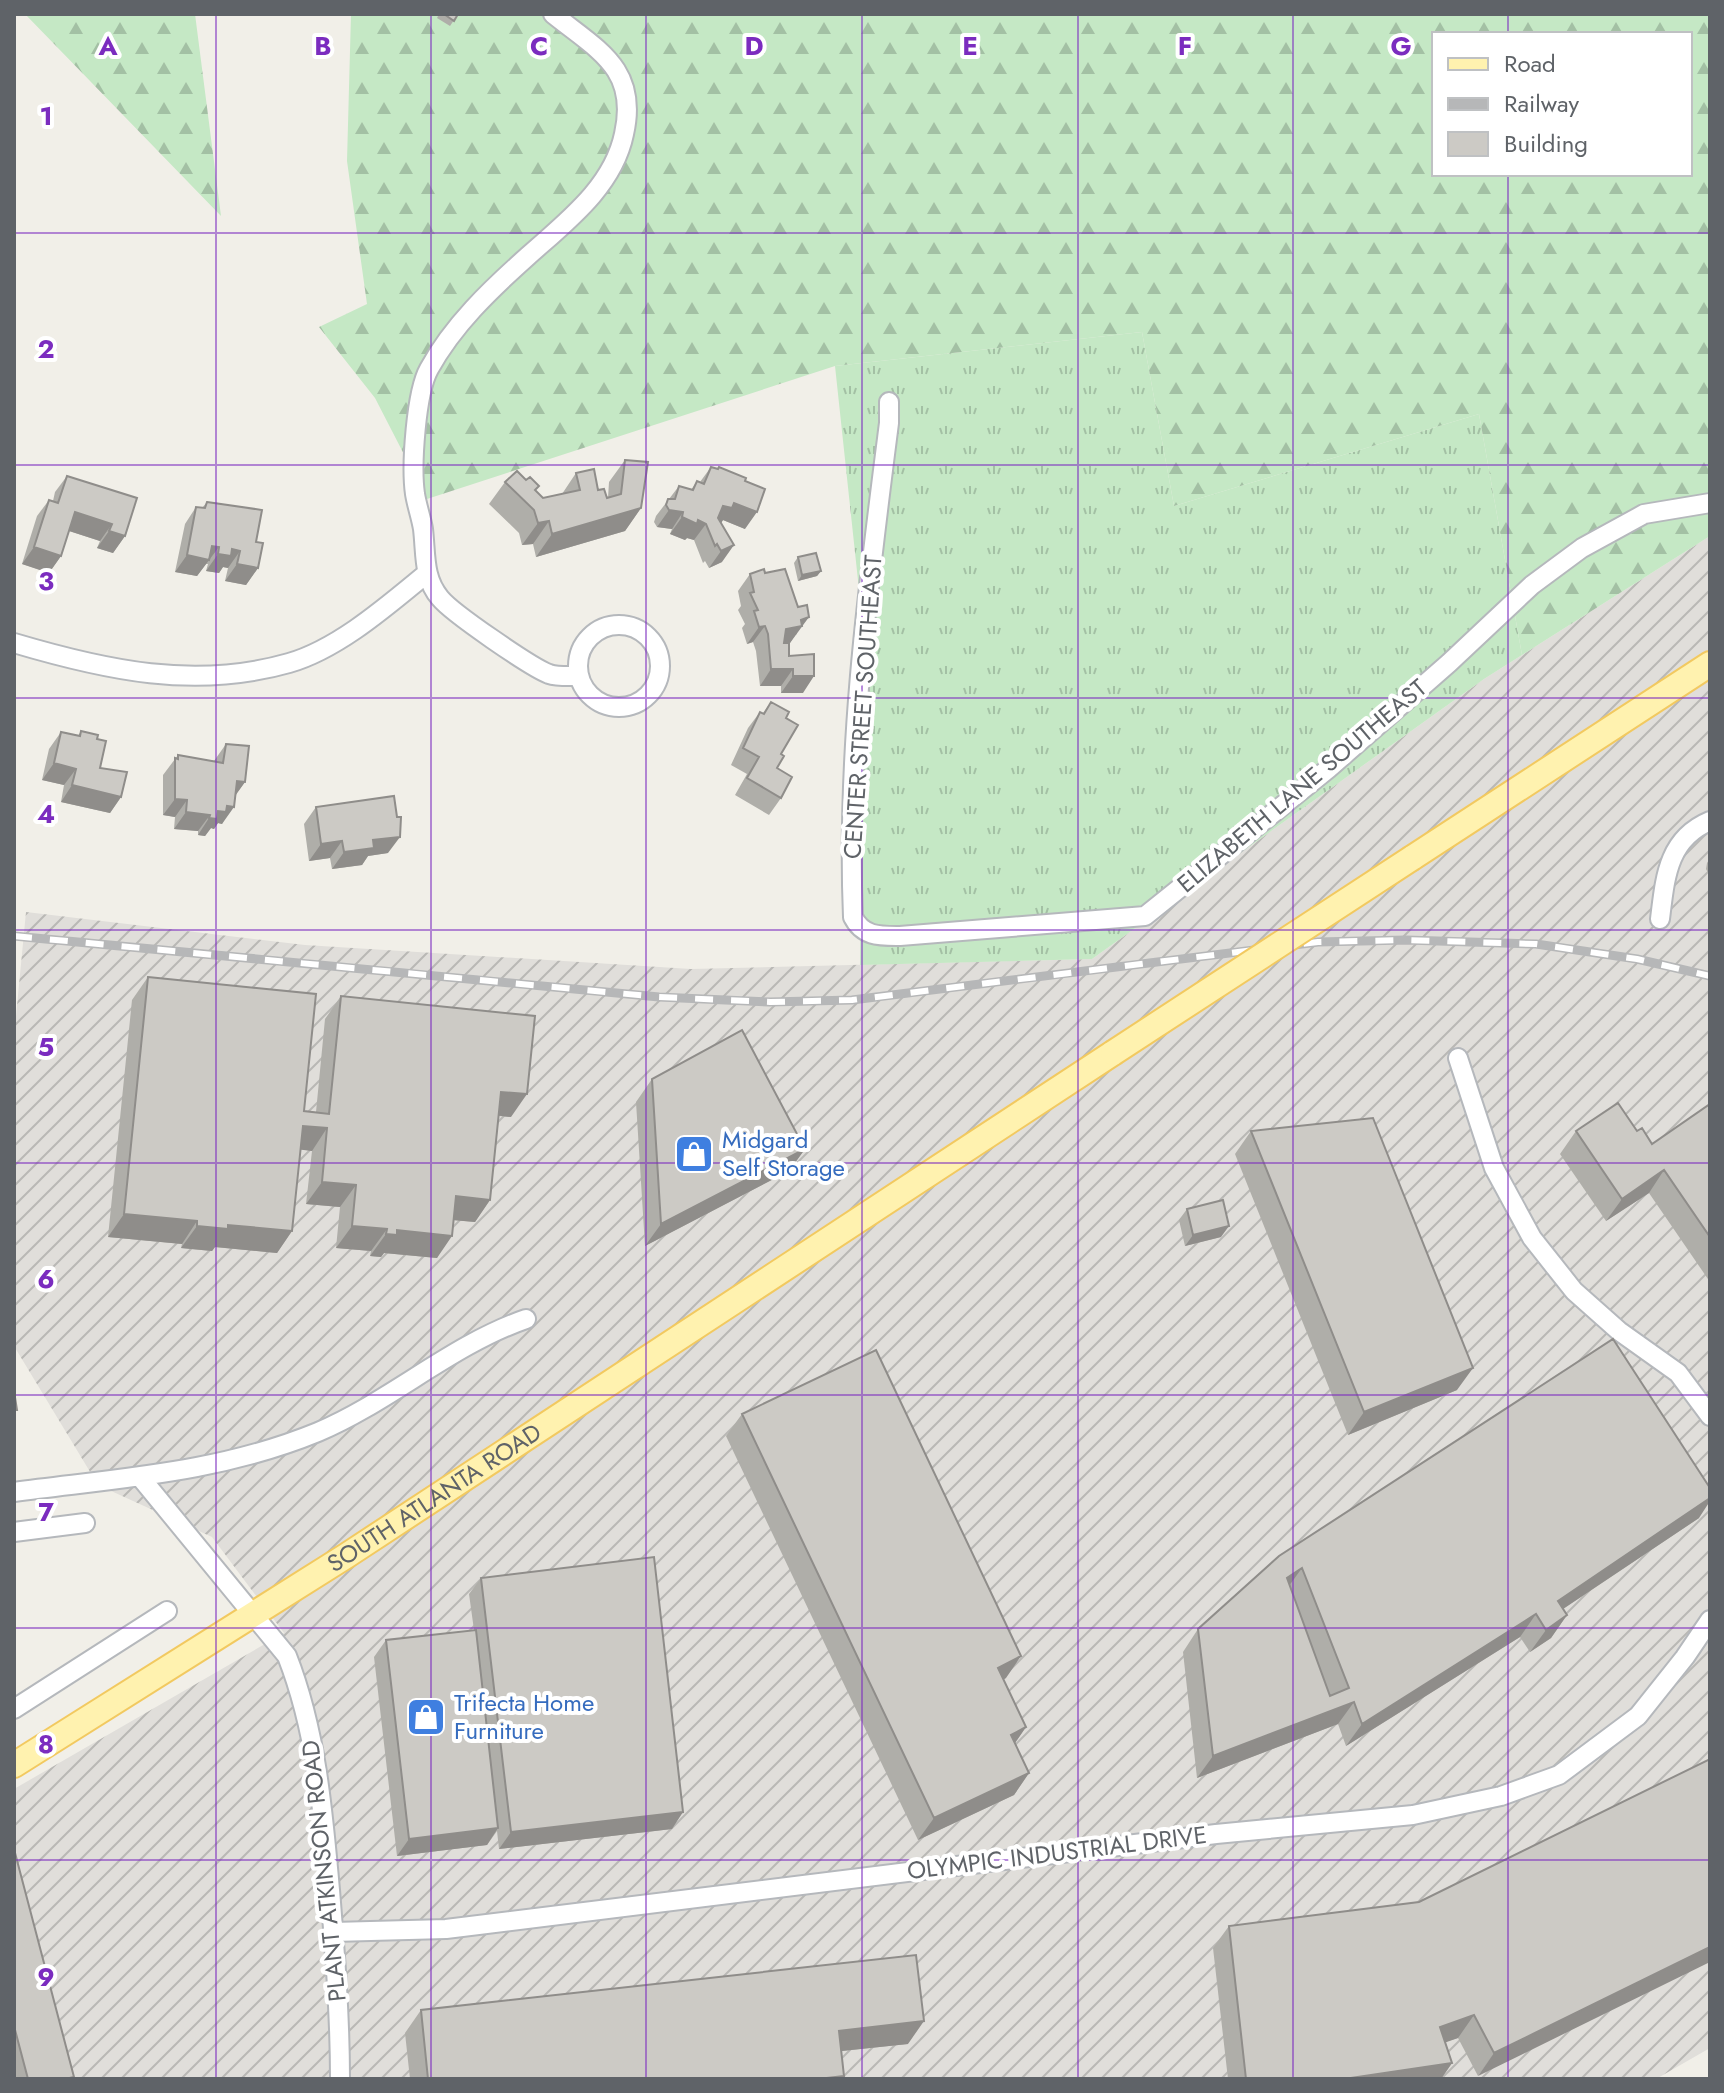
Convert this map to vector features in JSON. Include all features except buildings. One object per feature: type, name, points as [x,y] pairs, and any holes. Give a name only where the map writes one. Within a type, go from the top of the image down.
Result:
[{"type":"main road","name":"SOUTH ATLANTA ROAD","points":[[14,1765],[615,1380],[848,1224],[1710,664]]},
{"type":"street","points":[[553,14],[606,54],[621,76],[626,106],[625,132],[619,152],[588,202],[457,325],[428,371],[419,393],[415,492],[423,527],[426,574],[440,599],[502,645],[550,674],[579,676]]},
{"type":"street","name":"CENTER STREET SOUTHEAST","points":[[853,917],[852,822],[863,628],[889,423],[889,402]]},
{"type":"street","name":"ELIZABETH LANE SOUTHEAST","points":[[853,917],[865,932],[900,936],[1145,916],[1328,769],[1532,585],[1582,548],[1644,514],[1710,503]]},
{"type":"street","points":[[14,643],[67,659],[144,674],[206,676],[238,673],[290,663],[328,646],[381,611],[426,574]]},
{"type":"street","points":[[618,625],[636,628],[649,637],[660,659],[658,679],[649,694],[627,707],[609,706],[597,701],[579,676],[578,662],[585,643],[602,629],[618,625]]},
{"type":"street","points":[[1660,919],[1672,856],[1684,836],[1710,821]]},
{"type":"street","points":[[1458,1058],[1494,1168],[1532,1238],[1574,1291],[1619,1331],[1678,1373],[1710,1416]]},
{"type":"street","points":[[14,1492],[141,1478],[220,1463],[319,1431],[363,1409],[473,1342],[526,1319]]},
{"type":"street","name":"PLANT ATKINSON ROAD","points":[[141,1478],[287,1656],[308,1720],[321,1797],[340,2017],[340,2079]]},
{"type":"street","points":[[14,1532],[85,1523]]},
{"type":"street","points":[[14,1709],[167,1611]]},
{"type":"street","name":"OLYMPIC INDUSTRIAL DRIVE","points":[[333,1932],[446,1929],[1216,1834],[1413,1815],[1501,1796],[1559,1775],[1638,1716],[1710,1620]]},
{"type":"shaded area","points":[[1710,536],[1710,2048],[1656,2079],[14,2079],[14,1789],[284,1633],[212,1537],[98,1485],[14,1346],[14,1037],[26,912],[305,945],[691,969],[1092,959],[1484,679]]},
{"type":"green space","points":[[25,14],[195,14],[221,216]]},
{"type":"green space","points":[[351,14],[1710,14],[1710,536],[1522,655],[1479,414],[1174,506],[1142,332],[835,366],[427,499],[375,398],[319,327],[367,304],[347,161]]},
{"type":"green space","points":[[1142,332],[1174,506],[1479,414],[1522,655],[1092,959],[860,965],[863,627],[835,366]]},
{"type":"railway","points":[[14,936],[659,997],[770,1002],[852,1000],[1318,942],[1406,940],[1536,944],[1637,959],[1710,976]]},
{"type":"place","name":"Midgard Self Storage","points":[[694,1154]]},
{"type":"place","name":"Trifecta Home Furniture","points":[[426,1717]]}]
